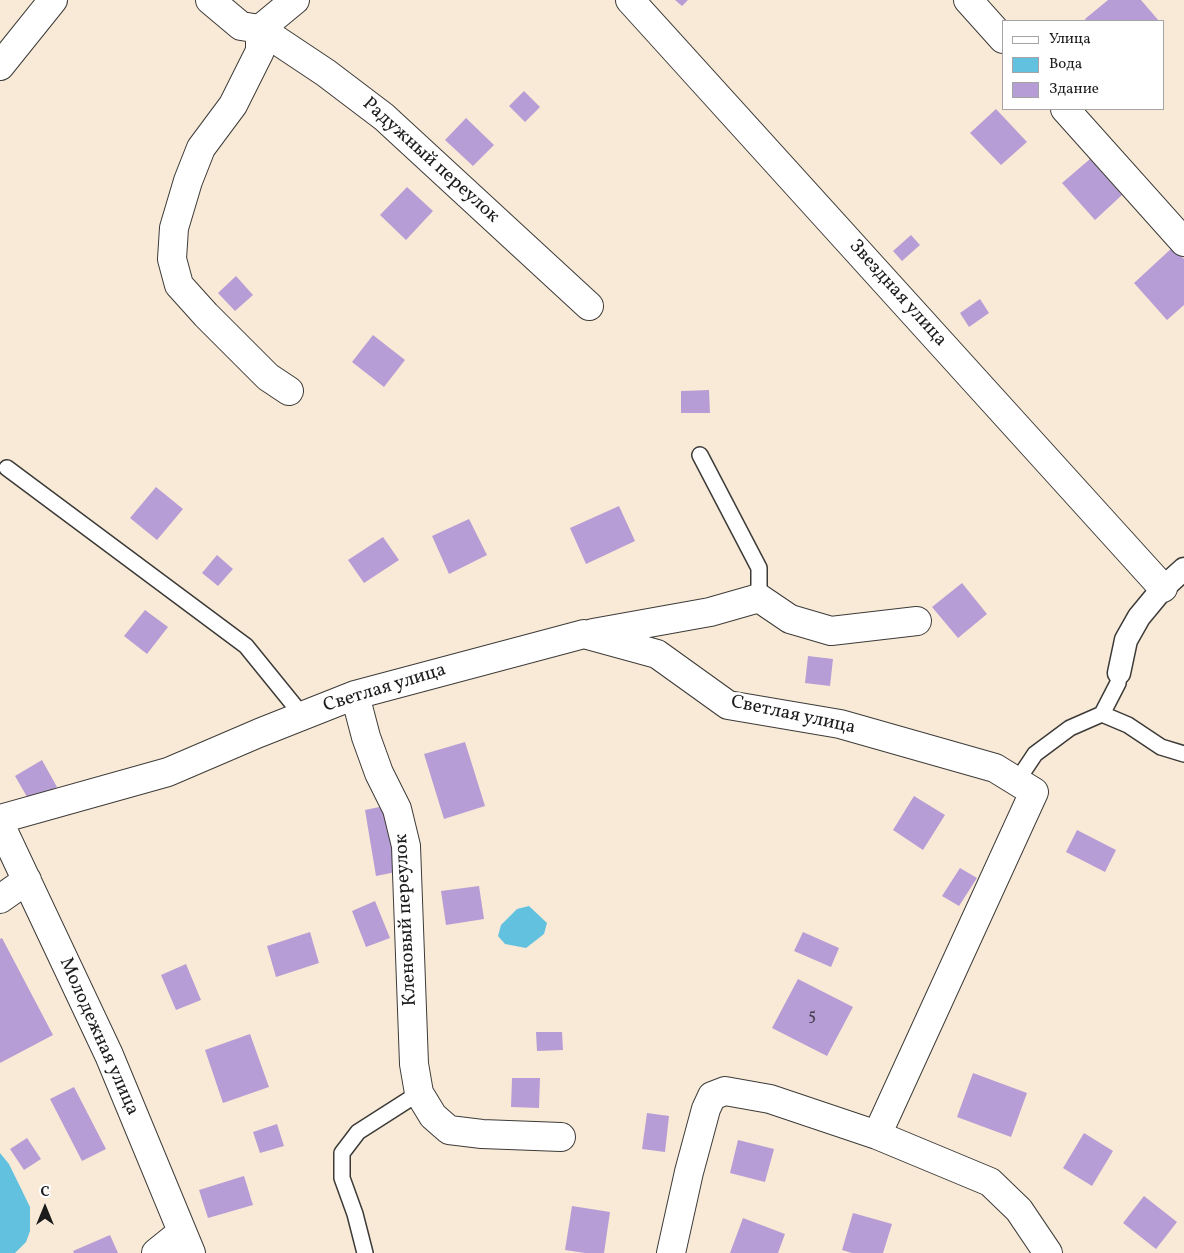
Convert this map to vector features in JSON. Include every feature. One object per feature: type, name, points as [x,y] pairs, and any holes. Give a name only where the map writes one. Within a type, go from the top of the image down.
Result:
[{"type":"street","points":[[0,66],[53,0]]},
{"type":"street","name":"Радужный переулок","points":[[210,0],[241,26],[260,29],[326,73],[384,117],[590,306]]},
{"type":"street","points":[[290,391],[268,377],[179,285],[172,259],[174,228],[188,181],[201,148],[233,105],[260,51],[260,29],[296,0]]},
{"type":"street","name":"Звездная улица","points":[[630,0],[1163,588]]},
{"type":"street","points":[[968,0],[1002,38]]},
{"type":"street","points":[[1066,110],[1184,242]]},
{"type":"street","points":[[1119,673],[1126,640],[1139,617],[1163,588],[1184,569]]},
{"type":"street","points":[[584,634],[710,612],[759,598],[790,619],[831,631],[916,621]]},
{"type":"street","name":"Светлая улица","points":[[0,819],[168,772],[302,715],[355,695],[584,634],[657,654],[728,706],[840,724],[995,768],[1034,792],[876,1135]]},
{"type":"street","name":"Кленовый переулок","points":[[355,695],[366,737],[379,773],[397,809],[406,846],[414,1064],[419,1093]]},
{"type":"street","name":"Молодежная улица","points":[[0,824],[109,1056],[187,1242]]},
{"type":"street","points":[[0,899],[27,880]]},
{"type":"street","points":[[671,1253],[689,1172],[706,1109],[712,1096],[725,1091],[770,1099],[876,1135],[990,1182],[1019,1210],[1048,1253]]},
{"type":"street","points":[[419,1093],[434,1116],[449,1130],[482,1134],[561,1136]]},
{"type":"street","points":[[156,1253],[187,1242]]},
{"type":"lane","points":[[700,455],[759,568],[759,598]]},
{"type":"lane","points":[[7,468],[246,646],[302,715]]},
{"type":"lane","points":[[1017,781],[1035,754],[1070,728],[1102,714],[1118,682],[1119,673]]},
{"type":"lane","points":[[1102,714],[1128,725],[1161,747],[1184,754]]},
{"type":"lane","points":[[365,1253],[355,1214],[342,1178],[342,1153],[358,1132],[419,1093]]},
{"type":"water","points":[[529,906],[547,923],[544,934],[526,948],[505,944],[498,936],[501,925],[517,909]]},
{"type":"water","points":[[0,1153],[9,1164],[30,1207],[30,1231],[26,1242],[15,1253],[0,1253]]},
{"type":"building","points":[[675,0],[688,0],[682,6]]},
{"type":"building","points":[[1108,0],[1141,0],[1158,20],[1086,20]]},
{"type":"building","points":[[524,91],[540,107],[525,122],[509,106]]},
{"type":"building","points":[[996,109],[1027,142],[1001,165],[970,133]]},
{"type":"building","points":[[466,118],[494,145],[473,166],[445,140]]},
{"type":"building","points":[[1090,159],[1122,195],[1095,220],[1062,183]]},
{"type":"building","points":[[407,187],[433,211],[406,240],[380,215]]},
{"type":"building","points":[[911,235],[920,245],[902,261],[893,251]]},
{"type":"building","points":[[1173,247],[1184,259],[1184,305],[1167,320],[1134,283]]},
{"type":"building","points":[[236,276],[253,295],[235,311],[218,293]]},
{"type":"building","points":[[980,299],[989,313],[969,327],[960,313]]},
{"type":"building","points":[[373,335],[405,360],[384,387],[352,362]]},
{"type":"building","points":[[709,390],[710,413],[681,413],[681,391]]},
{"type":"building","points":[[156,487],[183,509],[157,540],[130,518]]},
{"type":"building","points":[[619,506],[635,541],[586,564],[570,528]]},
{"type":"building","points":[[469,519],[487,555],[449,574],[432,536]]},
{"type":"building","points":[[383,537],[399,560],[364,583],[348,560]]},
{"type":"building","points":[[217,555],[233,569],[218,586],[202,573]]},
{"type":"building","points":[[962,583],[987,614],[958,638],[932,607]]},
{"type":"building","points":[[145,610],[168,627],[147,654],[124,636]]},
{"type":"building","points":[[808,656],[833,659],[830,686],[805,683]]},
{"type":"building","points":[[465,742],[485,806],[444,819],[424,754]]},
{"type":"building","points":[[42,760],[57,787],[30,802],[15,776]]},
{"type":"building","points":[[914,796],[945,815],[923,850],[893,830]]},
{"type":"building","points":[[384,806],[396,872],[376,876],[365,810]]},
{"type":"building","points":[[1077,830],[1116,850],[1105,872],[1066,852]]},
{"type":"building","points":[[960,868],[977,878],[959,906],[942,896]]},
{"type":"building","points":[[479,886],[484,919],[446,925],[441,891]]},
{"type":"building","points":[[375,901],[390,938],[366,947],[352,911]]},
{"type":"building","points":[[310,932],[319,963],[276,977],[267,946]]},
{"type":"building","points":[[803,932],[839,948],[831,967],[794,951]]},
{"type":"building","points":[[2,938],[53,1035],[0,1063],[0,939]]},
{"type":"building","points":[[186,964],[201,1000],[176,1010],[161,975]]},
{"type":"building","points":[[798,979],[853,1007],[827,1056],[772,1028]]},
{"type":"building","points":[[536,1032],[562,1032],[563,1050],[537,1051]]},
{"type":"building","points":[[250,1034],[269,1087],[223,1103],[205,1050]]},
{"type":"building","points":[[973,1073],[1027,1093],[1011,1137],[957,1117]]},
{"type":"building","points":[[512,1078],[540,1078],[539,1108],[511,1107]]},
{"type":"building","points":[[74,1087],[106,1149],[82,1161],[50,1099]]},
{"type":"building","points":[[647,1113],[669,1116],[665,1152],[642,1149]]},
{"type":"building","points":[[277,1124],[284,1146],[260,1153],[253,1132]]},
{"type":"building","points":[[1084,1133],[1113,1151],[1092,1186],[1063,1168]]},
{"type":"building","points":[[27,1138],[41,1159],[24,1170],[10,1149]]},
{"type":"building","points":[[738,1140],[774,1149],[765,1182],[730,1173]]},
{"type":"building","points":[[244,1176],[253,1205],[208,1218],[199,1190]]},
{"type":"building","points":[[1144,1196],[1177,1222],[1156,1249],[1123,1223]]},
{"type":"building","points":[[572,1206],[610,1212],[604,1253],[565,1250]]},
{"type":"building","points":[[853,1213],[892,1224],[883,1253],[852,1253],[842,1250]]},
{"type":"building","points":[[743,1218],[785,1234],[778,1253],[730,1253]]},
{"type":"building","points":[[110,1235],[118,1253],[74,1253],[73,1251]]}]
